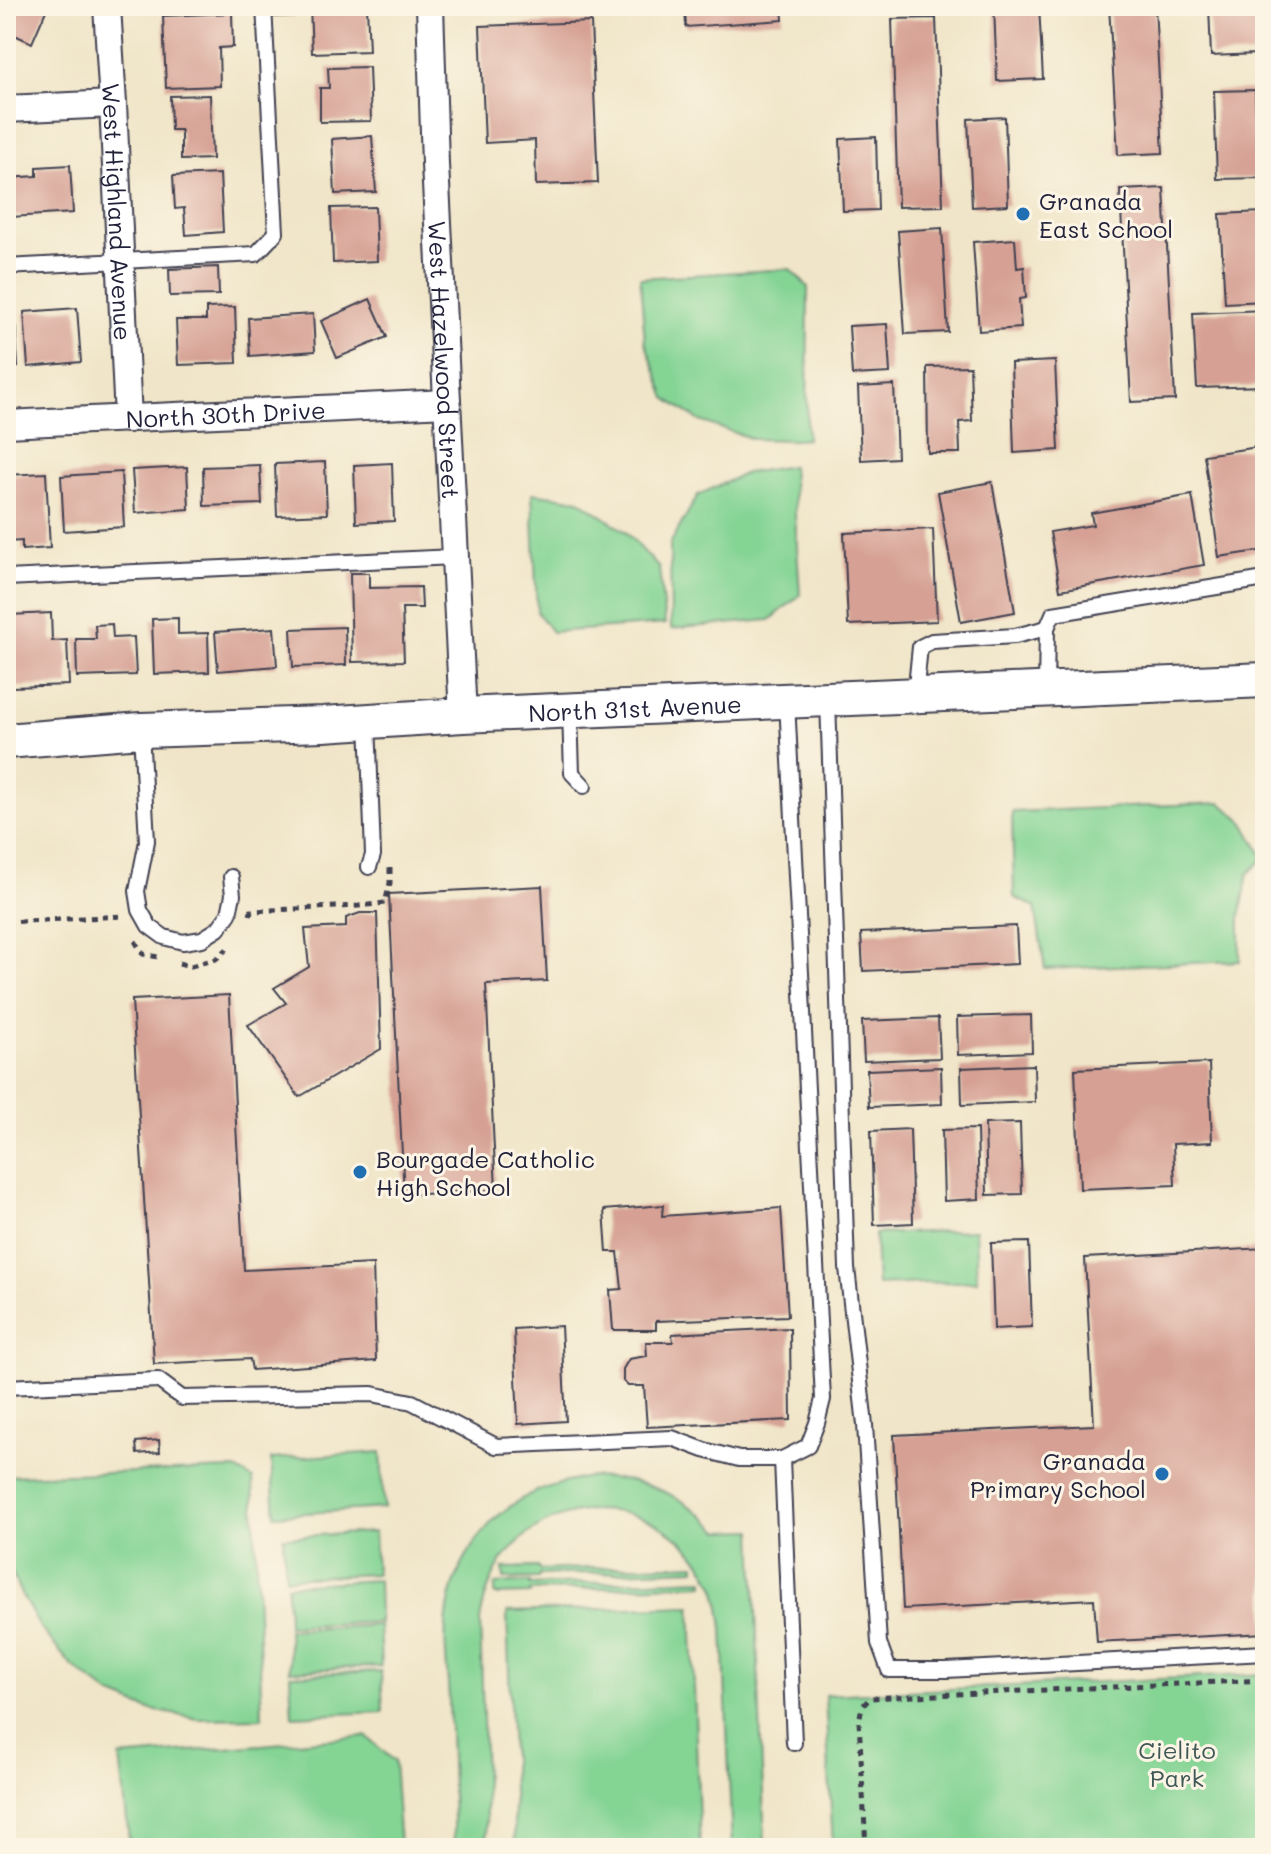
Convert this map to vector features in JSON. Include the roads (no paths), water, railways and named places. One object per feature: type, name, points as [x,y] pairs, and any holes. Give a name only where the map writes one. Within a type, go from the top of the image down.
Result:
[{"type":"street","name":"West Highland Avenue","points":[[107,6],[128,419]]},
{"type":"street","name":"West Hazelwood Street","points":[[430,6],[463,715]]},
{"type":"street","points":[[6,109],[113,104]]},
{"type":"street","name":"North 30th Drive","points":[[6,424],[447,403]]},
{"type":"street","name":"North 31st Avenue","points":[[6,741],[141,730],[1265,680]]},
{"type":"lane","points":[[6,267],[256,254],[276,233],[264,6]]},
{"type":"lane","points":[[6,578],[455,557]]},
{"type":"lane","points":[[1046,690],[1047,628],[1053,614],[1265,579]]},
{"type":"lane","points":[[915,696],[920,647],[932,641],[1015,636],[1047,628]]},
{"type":"lane","points":[[828,700],[847,1268],[865,1425],[879,1643],[889,1670],[946,1670],[1265,1653]]},
{"type":"lane","points":[[6,1387],[158,1380],[182,1398],[372,1394],[412,1402],[496,1446],[672,1438],[739,1459],[782,1459],[808,1446],[823,1399],[787,702]]},
{"type":"lane","points":[[570,711],[572,773],[584,786]]},
{"type":"lane","points":[[368,721],[373,855],[369,867]]},
{"type":"lane","points":[[141,730],[147,841],[137,891],[140,910],[149,926],[164,937],[183,942],[202,939],[218,929],[229,914],[233,895],[231,877]]},
{"type":"lane","points":[[782,1459],[794,1743]]},
{"type":"place","name":"Granada East School","points":[[1023,214]]},
{"type":"place","name":"Bourgade Catholic High School","points":[[360,1172]]},
{"type":"place","name":"Granada Primary School","points":[[1162,1474]]},
{"type":"park label","name":"Cielito Park","points":[[1177,1763]]}]
